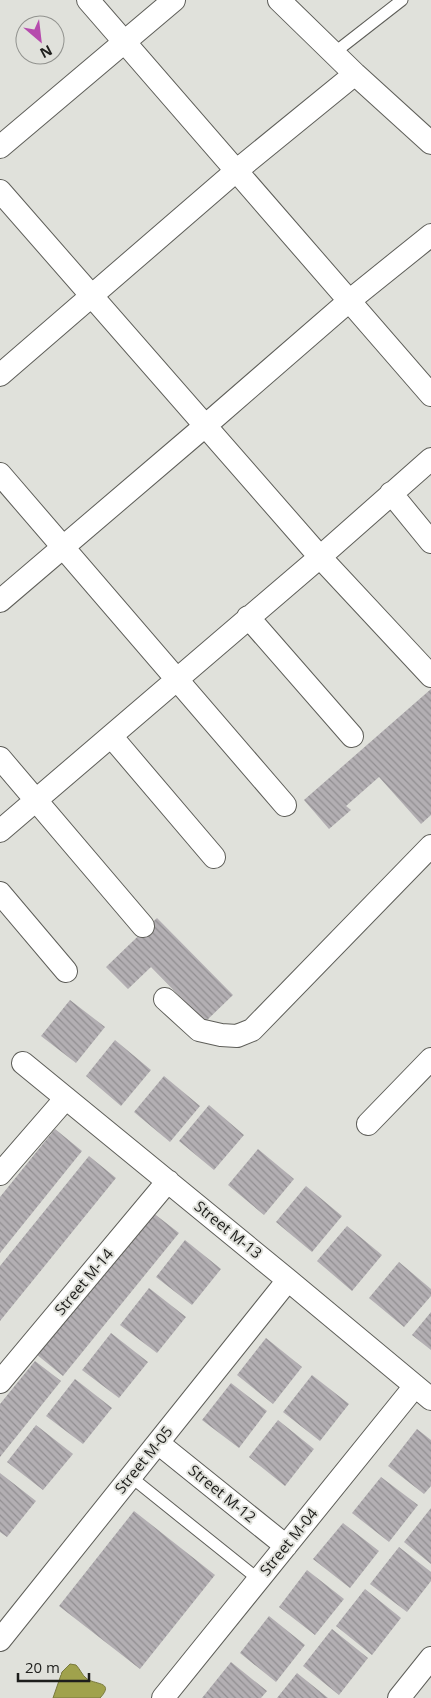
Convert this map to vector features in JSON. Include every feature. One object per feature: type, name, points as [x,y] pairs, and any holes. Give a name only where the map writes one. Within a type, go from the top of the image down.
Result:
[{"type":"street","points":[[88,0],[431,395]]},
{"type":"street","points":[[0,148],[174,0]]},
{"type":"street","points":[[283,1],[355,74],[431,143]]},
{"type":"street","points":[[0,375],[236,171],[355,74]]},
{"type":"street","points":[[0,191],[320,557],[431,676]]},
{"type":"street","points":[[0,600],[349,301],[431,235]]},
{"type":"street","points":[[0,831],[320,557],[431,459]]},
{"type":"street","points":[[0,474],[285,805]]},
{"type":"street","points":[[392,493],[431,542]]},
{"type":"street","points":[[248,617],[352,736]]},
{"type":"street","points":[[111,736],[214,857]]},
{"type":"street","points":[[0,758],[143,926]]},
{"type":"street","points":[[165,999],[199,1030],[221,1035],[237,1036],[252,1030],[431,846]]},
{"type":"street","points":[[0,893],[66,971]]},
{"type":"street","name":"Street M-13","points":[[23,1063],[423,1392]]},
{"type":"street","points":[[368,1124],[427,1071]]},
{"type":"street","points":[[0,1174],[66,1098]]},
{"type":"street","name":"Street M-14","points":[[0,1382],[168,1181]]},
{"type":"street","name":"Street M-05","points":[[0,1640],[288,1280]]},
{"type":"street","name":"Street M-04","points":[[163,1698],[286,1546],[423,1392]]},
{"type":"street","name":"Street M-12","points":[[158,1443],[286,1546]]},
{"type":"street","points":[[399,1698],[431,1658]]},
{"type":"lane","points":[[334,53],[402,0]]},
{"type":"lane","points":[[130,1477],[258,1579]]},
{"type":"shaded area","points":[[70,1664],[76,1665],[89,1680],[104,1686],[106,1689],[100,1698],[53,1698],[62,1672]]},
{"type":"building","points":[[431,689],[431,815],[421,824],[379,777],[346,806],[351,810],[329,829],[304,800]]},
{"type":"building","points":[[157,918],[233,995],[205,1022],[151,967],[128,989],[106,967]]},
{"type":"building","points":[[70,1000],[105,1027],[76,1063],[41,1036]]},
{"type":"building","points":[[115,1040],[151,1070],[121,1106],[86,1076]]},
{"type":"building","points":[[164,1076],[200,1106],[170,1142],[134,1112]]},
{"type":"building","points":[[209,1105],[244,1135],[214,1170],[179,1141]]},
{"type":"building","points":[[55,1129],[82,1151],[0,1253],[0,1197]]},
{"type":"building","points":[[258,1149],[294,1179],[264,1215],[228,1185]]},
{"type":"building","points":[[89,1156],[116,1178],[0,1321],[0,1266]]},
{"type":"building","points":[[306,1186],[342,1216],[312,1252],[276,1222]]},
{"type":"building","points":[[152,1212],[179,1233],[63,1376],[36,1354]]},
{"type":"building","points":[[347,1226],[382,1255],[352,1291],[317,1261]]},
{"type":"building","points":[[185,1240],[221,1269],[192,1305],[156,1277]]},
{"type":"building","points":[[399,1262],[431,1289],[431,1296],[404,1327],[369,1298]]},
{"type":"building","points":[[149,1288],[186,1317],[157,1353],[120,1325]]},
{"type":"building","points":[[431,1312],[431,1350],[412,1335]]},
{"type":"building","points":[[111,1333],[148,1362],[119,1398],[82,1370]]},
{"type":"building","points":[[266,1338],[302,1367],[273,1404],[237,1375]]},
{"type":"building","points":[[35,1361],[61,1381],[0,1457],[0,1404]]},
{"type":"building","points":[[312,1375],[349,1404],[320,1441],[283,1412]]},
{"type":"building","points":[[75,1379],[112,1408],[83,1444],[46,1416]]},
{"type":"building","points":[[231,1383],[267,1411],[239,1448],[202,1420]]},
{"type":"building","points":[[278,1420],[314,1449],[285,1486],[249,1457]]},
{"type":"building","points":[[36,1425],[73,1454],[43,1490],[7,1462]]},
{"type":"building","points":[[417,1429],[431,1440],[431,1486],[424,1494],[388,1466]]},
{"type":"building","points":[[0,1473],[36,1501],[7,1537],[0,1532]]},
{"type":"building","points":[[381,1477],[418,1505],[389,1542],[352,1513]]},
{"type":"building","points":[[431,1508],[431,1564],[404,1542]]},
{"type":"building","points":[[134,1511],[215,1575],[140,1669],[59,1606]]},
{"type":"building","points":[[343,1523],[379,1551],[350,1588],[313,1559]]},
{"type":"building","points":[[399,1547],[431,1572],[431,1581],[407,1612],[370,1584]]},
{"type":"building","points":[[307,1570],[344,1599],[315,1635],[279,1607]]},
{"type":"building","points":[[365,1589],[401,1618],[372,1655],[336,1626]]},
{"type":"building","points":[[269,1616],[305,1645],[276,1682],[240,1653]]},
{"type":"building","points":[[332,1629],[368,1658],[339,1695],[303,1666]]},
{"type":"building","points":[[231,1662],[267,1691],[261,1698],[202,1698]]},
{"type":"building","points":[[297,1673],[328,1698],[277,1698]]}]
